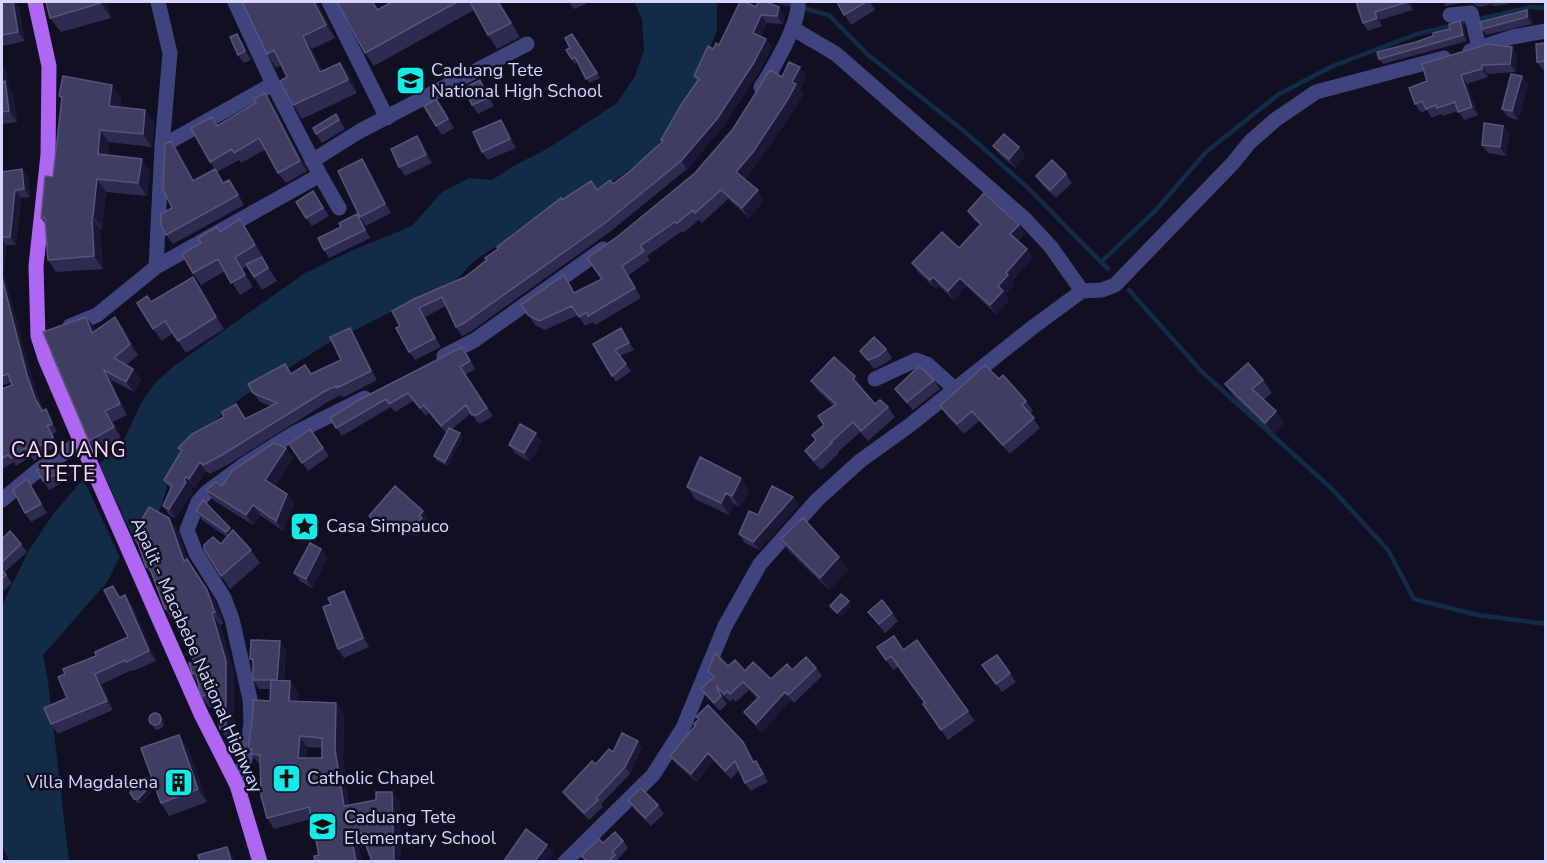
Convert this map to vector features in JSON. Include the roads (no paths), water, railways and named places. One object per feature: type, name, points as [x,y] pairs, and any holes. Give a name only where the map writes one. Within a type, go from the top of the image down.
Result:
[{"type":"main road","name":"Apalit - Macabebe National Highway","points":[[35,2],[49,66],[48,155],[36,266],[48,333],[45,358],[201,714],[237,785],[260,861]]},
{"type":"street","points":[[156,267],[162,146],[170,53],[158,2]]},
{"type":"street","points":[[235,2],[273,84],[339,208]]},
{"type":"street","points":[[329,2],[387,118]]},
{"type":"street","points":[[755,95],[773,67],[792,28],[798,4]]},
{"type":"street","points":[[1450,15],[1471,13],[1479,48]]},
{"type":"street","points":[[792,28],[836,54],[1025,219],[1051,248],[1082,291]]},
{"type":"street","points":[[565,861],[653,775],[683,728],[725,626],[760,564],[826,492],[860,461],[910,425],[1082,291],[1102,290],[1115,285],[1233,163],[1250,142],[1275,120],[1316,92],[1512,37],[1545,31]]},
{"type":"street","points":[[312,161],[360,132],[527,44]]},
{"type":"street","points":[[162,146],[273,84]]},
{"type":"street","points":[[48,333],[97,315],[156,267],[320,175]]},
{"type":"street","points":[[436,361],[475,340],[616,239]]},
{"type":"street","points":[[875,379],[916,360],[927,364],[955,389]]},
{"type":"street","points":[[237,785],[248,750],[251,722],[250,699],[232,619],[224,598],[196,554],[187,530],[193,512],[207,492],[244,464],[291,435],[376,392]]},
{"type":"street","points":[[2,500],[37,471],[81,442]]},
{"type":"water","points":[[634,2],[717,2],[717,30],[691,96],[668,132],[646,158],[615,180],[530,225],[475,260],[450,287],[403,306],[325,345],[241,398],[192,441],[173,467],[162,504],[153,524],[136,537],[119,558],[108,581],[43,655],[69,861],[9,861],[2,847],[2,605],[29,550],[54,513],[78,485],[123,442],[141,403],[156,382],[174,366],[305,273],[412,226],[442,192],[469,178],[492,180],[547,149],[617,103],[635,76],[644,50],[642,19]]},
{"type":"waterway","points":[[781,2],[829,15],[867,54],[965,132],[1026,186],[1108,269]]},
{"type":"waterway","points":[[1101,262],[1156,210],[1206,152],[1279,94],[1333,66],[1417,34],[1530,7],[1546,8]]},
{"type":"waterway","points":[[1129,290],[1202,372],[1331,488],[1388,550],[1414,599],[1478,615],[1546,624]]},
{"type":"place","name":"Caduang Tete National High School","points":[[410,80]]},
{"type":"place","name":"Casa Simpauco","points":[[305,526]]},
{"type":"place","name":"Catholic Chapel","points":[[286,778]]},
{"type":"place","name":"Villa Magdalena","points":[[179,782]]},
{"type":"place","name":"Caduang Tete Elementary School","points":[[323,827]]},
{"type":"district","name":"CADUANG TETE","points":[[69,462]]}]
